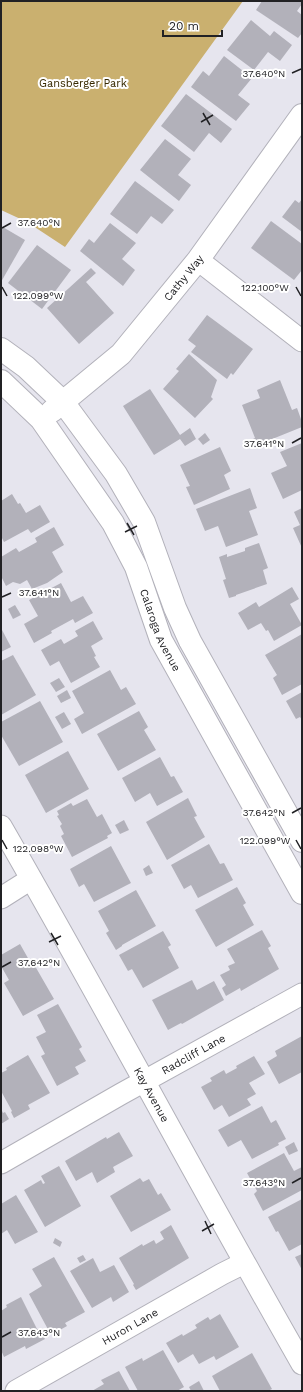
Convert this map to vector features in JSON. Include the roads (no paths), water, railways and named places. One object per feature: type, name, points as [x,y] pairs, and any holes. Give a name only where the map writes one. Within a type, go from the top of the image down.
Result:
[{"type":"street","name":"Cathy Way","points":[[41,419],[121,354],[198,260],[302,115]]},
{"type":"street","points":[[198,260],[302,341]]},
{"type":"street","name":"Calaroga Avenue","points":[[1,349],[26,367],[62,402],[116,474],[144,522],[190,641],[302,841]]},
{"type":"street","name":"Calaroga Avenue","points":[[1,381],[41,419],[112,523],[136,567],[161,640],[302,893]]},
{"type":"street","name":"Kay Avenue","points":[[1,826],[145,1081],[244,1263],[302,1364]]},
{"type":"street","points":[[1,898],[31,879]]},
{"type":"street","name":"Radcliff Lane","points":[[1,1163],[302,994]]},
{"type":"street","name":"Huron Lane","points":[[16,1391],[244,1263]]},
{"type":"park label","name":"Gansberger Park","points":[[83,83]]}]
